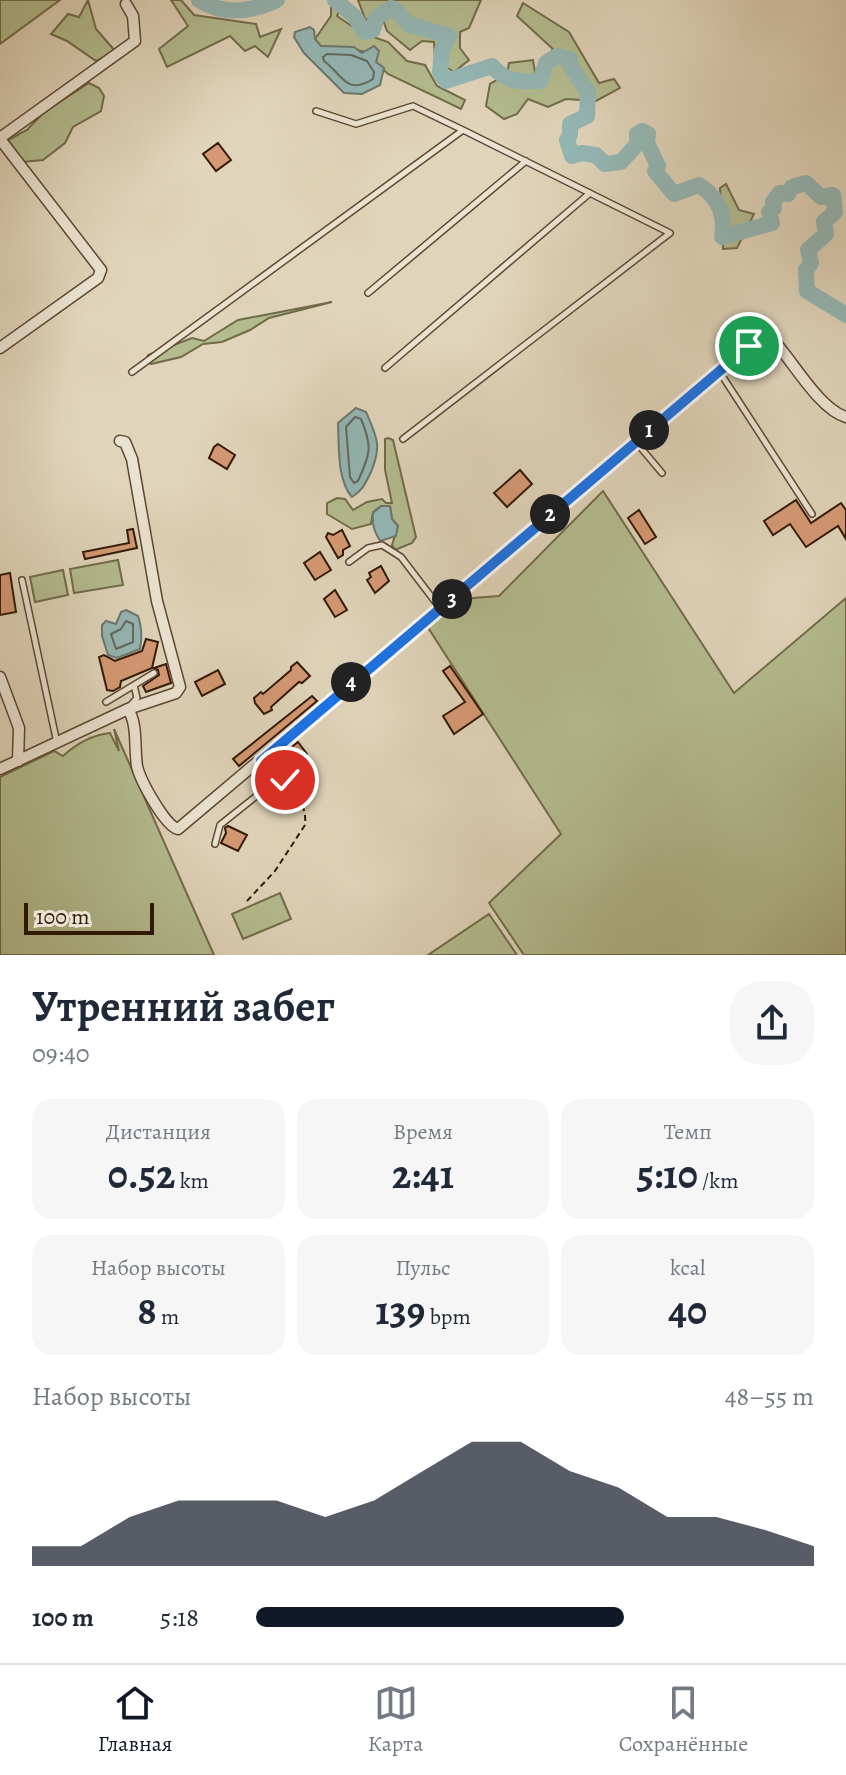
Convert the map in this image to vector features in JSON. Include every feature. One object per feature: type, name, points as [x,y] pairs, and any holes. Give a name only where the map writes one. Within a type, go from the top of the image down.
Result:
[{"type":"street","points":[[0,348],[98,278],[101,270],[0,139],[135,41],[133,16],[126,4]]},
{"type":"street","points":[[128,709],[133,717],[139,771],[164,818],[174,829],[199,813],[718,370],[756,341],[771,338],[830,409],[846,417]]},
{"type":"street","points":[[0,769],[128,709],[176,693],[180,687],[157,601],[132,459],[129,447],[120,441]]},
{"type":"street","points":[[0,677],[19,728],[18,761]]},
{"type":"lane","points":[[316,111],[356,124],[413,106],[670,233],[403,439]]},
{"type":"lane","points":[[132,372],[463,130]]},
{"type":"lane","points":[[368,293],[526,161]]},
{"type":"lane","points":[[385,368],[590,193]]},
{"type":"lane","points":[[718,370],[812,514]]},
{"type":"lane","points":[[636,442],[662,473]]},
{"type":"lane","points":[[349,562],[368,548],[383,545],[401,557],[441,609]]},
{"type":"lane","points":[[22,580],[57,743]]},
{"type":"lane","points":[[106,702],[154,673]]},
{"type":"lane","points":[[128,709],[137,698],[134,685]]},
{"type":"lane","points":[[215,844],[220,825],[279,778],[261,761]]},
{"type":"path","points":[[247,901],[275,871],[305,825],[304,810],[297,794],[290,784],[279,778]]},
{"type":"green space","points":[[0,0],[60,0],[0,44]]},
{"type":"green space","points":[[88,0],[96,29],[116,52],[96,61],[51,34],[68,14],[79,17]]},
{"type":"green space","points":[[171,0],[181,0],[194,15],[256,24],[260,37],[281,29],[268,57],[255,46],[245,51],[230,36],[167,67],[159,49],[188,26]]},
{"type":"green space","points":[[331,0],[345,0],[337,16],[362,33],[388,42],[407,61],[425,65],[437,86],[465,100],[461,109],[388,74],[376,63],[377,55],[320,46],[315,39],[331,16]]},
{"type":"green space","points":[[358,0],[481,0],[469,28],[460,32],[460,48],[469,60],[454,72],[435,60],[434,42],[422,41],[410,50],[387,31],[379,9],[366,21]]},
{"type":"green space","points":[[523,3],[569,32],[599,83],[614,79],[620,88],[596,101],[566,99],[548,107],[528,99],[517,114],[504,119],[486,106],[490,84],[507,74],[509,63],[533,60],[535,72],[553,49],[517,16]]},
{"type":"green space","points":[[89,83],[99,88],[104,96],[101,111],[73,127],[65,143],[43,160],[22,162],[8,140],[27,130],[44,112]]},
{"type":"green space","points":[[726,184],[739,210],[754,214],[737,248],[723,249],[720,188]]},
{"type":"green space","points":[[332,302],[269,318],[250,330],[222,342],[203,344],[181,357],[151,364],[147,358],[192,338],[204,341],[238,320]]},
{"type":"green space","points":[[385,439],[393,440],[416,537],[412,543],[395,550],[392,545],[398,526],[392,519],[390,506],[381,506],[373,512],[371,524],[352,529],[327,514],[327,503],[337,498],[345,499],[353,510],[367,502],[382,499],[392,503],[385,470]]},
{"type":"green space","points":[[603,491],[734,693],[846,598],[846,955],[524,955],[489,903],[561,834],[427,626],[473,598],[499,596]]},
{"type":"green space","points":[[118,560],[123,585],[74,593],[70,569]]},
{"type":"green space","points":[[63,570],[68,595],[35,602],[30,577]]},
{"type":"green space","points":[[114,729],[214,955],[0,955],[0,777],[54,751],[63,756],[84,741],[103,734],[110,733],[119,751]]},
{"type":"green space","points":[[280,893],[291,919],[243,939],[232,914]]},
{"type":"green space","points":[[489,914],[517,955],[428,955]]},
{"type":"water","points":[[310,27],[321,46],[354,47],[362,53],[374,46],[379,51],[376,62],[384,68],[380,85],[362,94],[344,93],[304,53],[294,37],[295,32]]},
{"type":"water","points":[[356,408],[366,412],[377,448],[367,480],[352,497],[341,472],[338,423]]},
{"type":"water","points":[[381,506],[390,506],[392,519],[398,526],[396,536],[380,541],[374,528],[373,513]]},
{"type":"water","points":[[126,610],[138,616],[140,649],[117,658],[108,655],[102,625],[106,621],[116,624],[121,612]]},
{"type":"building","points":[[218,143],[231,160],[216,171],[203,154]]},
{"type":"building","points":[[218,444],[235,455],[227,469],[209,458]]},
{"type":"building","points":[[520,470],[532,484],[507,507],[494,493]]},
{"type":"building","points":[[796,500],[811,523],[841,503],[846,510],[846,539],[838,526],[806,547],[790,524],[773,535],[764,521]]},
{"type":"building","points":[[639,510],[656,537],[645,544],[628,518]]},
{"type":"building","points":[[133,529],[137,548],[85,559],[83,552],[129,543],[127,530]]},
{"type":"building","points":[[342,530],[350,546],[338,558],[326,537],[328,533],[333,535]]},
{"type":"building","points":[[320,552],[331,570],[315,580],[304,563]]},
{"type":"building","points":[[381,566],[389,581],[375,593],[367,580],[371,577],[369,573]]},
{"type":"building","points":[[10,573],[16,612],[0,615],[0,575]]},
{"type":"building","points":[[335,590],[347,610],[335,617],[324,599]]},
{"type":"building","points":[[146,639],[158,642],[152,668],[121,681],[120,687],[113,691],[107,690],[99,657],[104,655],[115,661],[142,651]]},
{"type":"building","points":[[297,662],[310,676],[264,714],[254,698],[261,692],[263,694]]},
{"type":"building","points":[[166,664],[171,683],[146,692],[143,686],[159,675],[154,668]]},
{"type":"building","points":[[450,666],[483,714],[454,734],[443,716],[465,702],[443,671]]},
{"type":"building","points":[[218,670],[225,684],[202,696],[195,682]]},
{"type":"building","points":[[312,696],[317,701],[239,766],[233,759]]},
{"type":"building","points":[[298,742],[307,754],[282,773],[277,771],[271,764]]},
{"type":"building","points":[[228,826],[247,835],[238,851],[221,843]]},
{"type":"waterway","points":[[199,0],[228,10],[257,7],[277,0]]},
{"type":"waterway","points":[[335,0],[355,17],[364,32],[373,30],[376,18],[391,8],[408,24],[449,36],[442,50],[440,73],[446,81],[492,66],[513,80],[540,81],[546,63],[557,56],[570,59],[571,67],[588,92],[587,116],[570,124],[567,140],[572,156],[582,153],[596,155],[605,164],[621,162],[638,143],[637,134],[642,131],[648,134],[647,143],[658,166],[655,171],[674,194],[699,185],[716,201],[723,221],[722,237],[772,223],[769,212],[774,208],[773,202],[780,193],[788,194],[792,187],[806,183],[821,197],[833,195],[835,212],[824,222],[826,234],[808,250],[811,263],[806,270],[807,291],[846,315]]},
{"type":"route","points":[[285,780],[274,776],[261,761],[749,346]]}]
